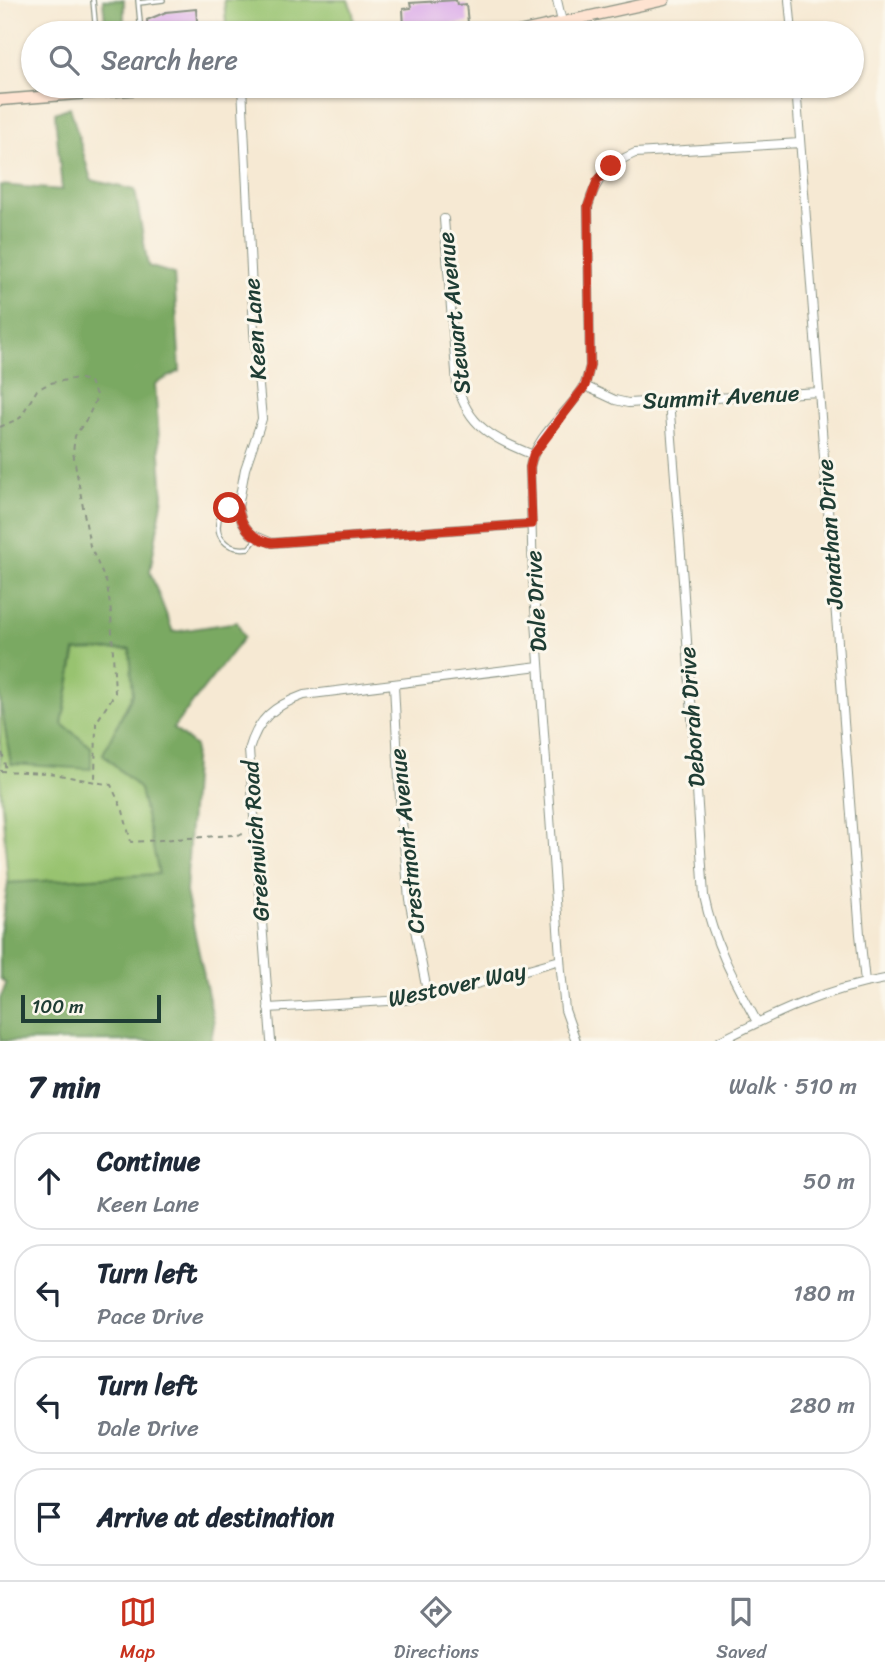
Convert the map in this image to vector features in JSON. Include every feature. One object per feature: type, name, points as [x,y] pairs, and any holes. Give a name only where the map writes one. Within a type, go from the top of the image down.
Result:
[{"type":"street","points":[[557,0],[562,21]]},
{"type":"street","points":[[567,21],[664,0]]},
{"type":"street","points":[[789,0],[791,21]]},
{"type":"street","points":[[0,100],[21,97]]},
{"type":"street","name":"Keen Lane","points":[[238,507],[245,469],[262,419],[254,331],[243,98]]},
{"type":"street","name":"Jonathan Drive","points":[[797,98],[860,934],[866,982]]},
{"type":"street","points":[[533,455],[585,386],[590,366],[587,213],[591,193],[601,176],[617,162],[635,153],[800,143]]},
{"type":"street","name":"Stewart Avenue","points":[[444,219],[457,384],[461,400],[481,428],[496,439],[533,455]]},
{"type":"street","name":"Summit Avenue","points":[[585,386],[621,402],[819,392]]},
{"type":"street","name":"Deborah Drive","points":[[669,400],[704,896],[709,921],[723,961],[757,1022]]},
{"type":"street","name":"Dale Drive","points":[[533,455],[530,467],[532,524],[561,960],[565,1010],[576,1041]]},
{"type":"street","points":[[238,507],[242,522],[257,538],[272,543],[532,524]]},
{"type":"street","name":"Greenwich Road","points":[[271,1041],[249,750],[254,730],[274,709],[304,695],[540,666]]},
{"type":"street","name":"Crestmont Avenue","points":[[394,685],[409,899],[428,996]]},
{"type":"street","name":"Westover Way","points":[[268,1008],[367,1003],[428,996],[561,960]]},
{"type":"street","points":[[720,1041],[816,996],[885,979]]},
{"type":"lane","points":[[93,0],[95,21]]},
{"type":"lane","points":[[140,21],[139,1],[163,0]]},
{"type":"lane","points":[[238,507],[221,513],[217,523],[218,532],[227,545],[238,550],[249,548],[257,538]]},
{"type":"path","points":[[0,427],[20,418],[37,390],[50,383],[79,378],[90,382],[95,389],[97,397],[75,436],[73,452],[90,546],[107,584],[111,612],[115,693],[96,723],[95,780]]},
{"type":"path","points":[[0,743],[6,771]]},
{"type":"path","points":[[0,771],[49,773],[111,785],[123,811],[131,842],[255,833]]},
{"type":"green space","points":[[103,0],[124,0],[124,21],[105,21]]},
{"type":"green space","points":[[224,0],[348,0],[353,21],[226,21]]},
{"type":"green space","points":[[70,107],[91,180],[135,190],[148,266],[174,274],[180,371],[155,384],[163,496],[150,572],[173,632],[237,622],[244,637],[173,728],[195,746],[186,892],[214,1023],[211,1041],[0,1041],[0,999],[6,984],[0,978],[0,934],[8,883],[159,874],[140,789],[103,754],[133,694],[130,649],[75,651],[62,724],[91,747],[91,769],[11,764],[0,698],[0,185],[62,190],[55,113]]},
{"type":"green space","points":[[130,649],[133,693],[103,754],[140,789],[159,874],[8,883],[0,779],[0,698],[11,764],[91,747],[62,724],[76,650]]},
{"type":"building","points":[[456,0],[457,5],[466,4],[468,21],[404,21],[403,9],[411,8],[410,3]]},
{"type":"building","points":[[196,9],[197,21],[147,21],[166,12]]},
{"type":"route","points":[[229,508],[238,507],[242,522],[251,534],[272,543],[532,524],[530,467],[533,455],[585,386],[590,366],[587,213],[591,193],[597,181],[611,166]]}]
